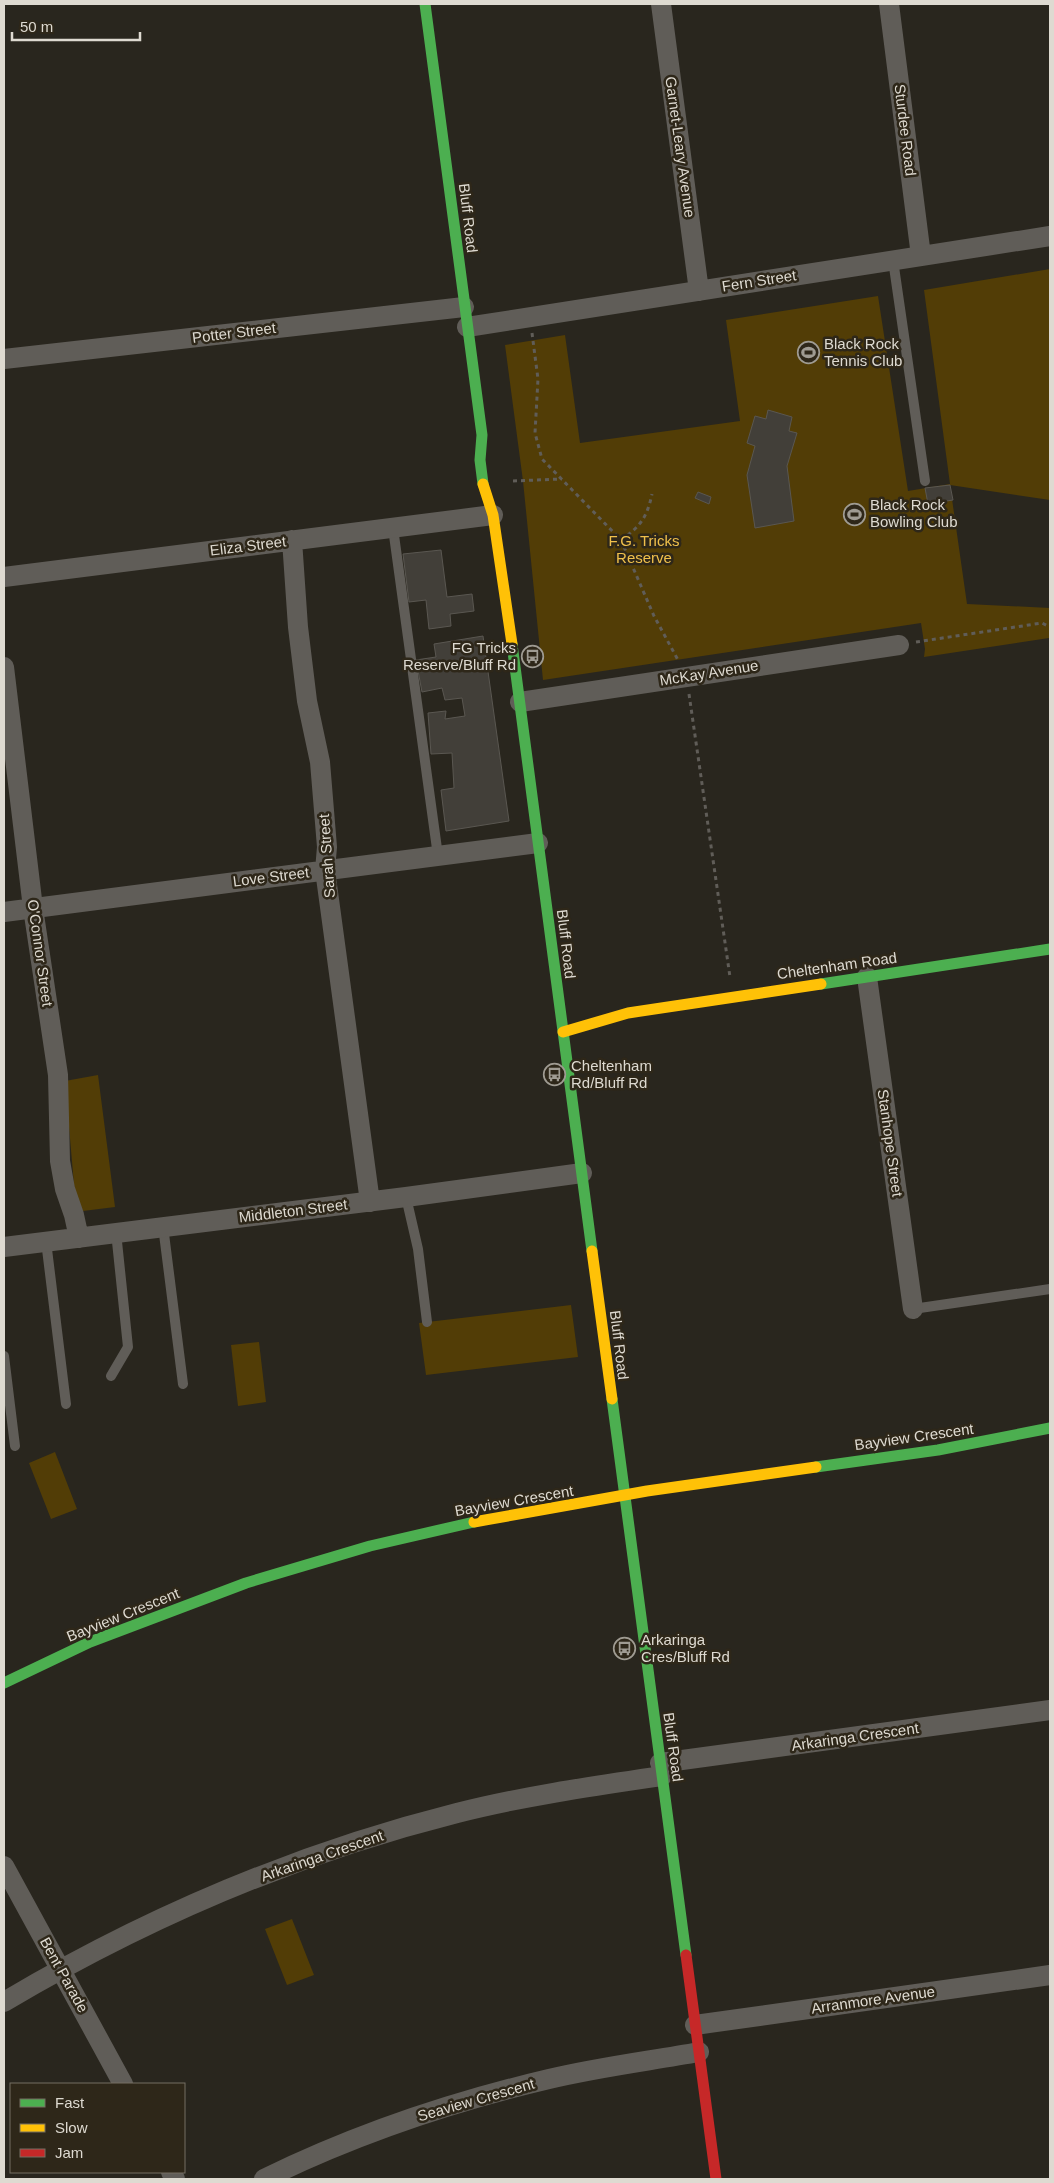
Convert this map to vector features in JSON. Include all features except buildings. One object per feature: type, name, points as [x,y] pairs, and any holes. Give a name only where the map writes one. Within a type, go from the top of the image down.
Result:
[{"type":"main road","name":"Bluff Road","points":[[425,4],[482,435],[480,460],[482,477],[493,515],[520,702],[716,2179]]},
{"type":"main road","name":"Bluff Road","points":[[482,435],[493,458]]},
{"type":"main road","name":"Bluff Road","points":[[493,515],[496,484]]},
{"type":"main road","name":"Cheltenham Road","points":[[563,1032],[628,1013],[1050,949]]},
{"type":"main road","name":"Cheltenham Road","points":[[560,1014],[628,1013]]},
{"type":"main road","name":"Bayview Crescent","points":[[4,1683],[90,1642],[265,1577],[370,1546],[447,1527],[624,1496],[938,1450],[1050,1428]]},
{"type":"street","name":"Garnet-Leary Avenue","points":[[661,4],[700,291]]},
{"type":"street","name":"Sturdee Road","points":[[889,4],[921,256]]},
{"type":"street","name":"Fern Street","points":[[467,327],[1050,236]]},
{"type":"street","name":"Potter Street","points":[[4,359],[464,307]]},
{"type":"street","name":"Eliza Street","points":[[4,577],[493,515]]},
{"type":"street","name":"Sarah Street","points":[[292,540],[298,627],[307,701],[320,762],[327,847],[324,870],[370,1202]]},
{"type":"street","name":"McKay Avenue","points":[[520,702],[899,645]]},
{"type":"street","name":"O'Connor Street","points":[[4,667],[33,908],[58,1074],[60,1162],[65,1189],[74,1215],[79,1238]]},
{"type":"street","name":"Love Street","points":[[4,912],[538,843]]},
{"type":"street","name":"Stanhope Street","points":[[867,977],[913,1310]]},
{"type":"street","name":"Middleton Street","points":[[4,1247],[370,1202],[582,1173]]},
{"type":"street","name":"Arkaringa Crescent","points":[[4,2002],[60,1968],[212,1896],[368,1838],[458,1813],[661,1770],[1050,1710]]},
{"type":"street","name":"Bent Parade","points":[[4,1866],[123,2083]]},
{"type":"street","name":"Arranmore Avenue","points":[[695,2025],[1050,1975]]},
{"type":"street","name":"Seaview Crescent","points":[[264,2179],[405,2121],[488,2095],[600,2068],[699,2052]]},
{"type":"lane","points":[[893,260],[925,481]]},
{"type":"lane","points":[[393,528],[438,856]]},
{"type":"lane","points":[[406,1197],[418,1249],[427,1322]]},
{"type":"lane","points":[[164,1226],[184,1384]]},
{"type":"lane","points":[[111,1376],[128,1347],[116,1232]]},
{"type":"lane","points":[[46,1242],[66,1404]]},
{"type":"lane","points":[[913,1310],[1050,1289]]},
{"type":"lane","points":[[4,1356],[15,1446]]},
{"type":"path","points":[[529,318],[538,379],[535,433],[542,459],[621,540],[654,616],[687,676],[733,996]]},
{"type":"path","points":[[513,481],[562,479]]},
{"type":"path","points":[[621,540],[636,530],[647,514],[652,494]]},
{"type":"path","points":[[899,645],[1042,623],[1049,626]]},
{"type":"green space","name":"F.G. Tricks Reserve","points":[[1050,269],[1050,500],[950,485],[967,604],[1050,608],[1049,638],[924,657],[925,649],[921,623],[543,680],[523,481],[505,345],[565,335],[580,443],[740,421],[726,320],[878,296],[908,491],[950,484],[924,290]]},
{"type":"green space","points":[[98,1075],[115,1207],[83,1211],[75,1196],[65,1081]]},
{"type":"green space","points":[[571,1305],[578,1357],[426,1375],[419,1323]]},
{"type":"green space","points":[[259,1342],[266,1402],[238,1406],[231,1345]]},
{"type":"green space","points":[[55,1452],[77,1509],[51,1519],[29,1463]]},
{"type":"green space","points":[[292,1919],[314,1975],[287,1985],[265,1929]]},
{"type":"traffic: fast","points":[[425,4],[482,435],[480,460],[483,484]]},
{"type":"traffic: fast","points":[[512,644],[592,1251]]},
{"type":"traffic: fast","points":[[821,984],[1050,949]]},
{"type":"traffic: fast","points":[[612,1399],[686,1955]]},
{"type":"traffic: fast","points":[[816,1467],[938,1450],[1050,1428]]},
{"type":"traffic: fast","points":[[4,1683],[90,1642],[246,1583],[370,1546],[474,1522]]},
{"type":"traffic: slow","points":[[483,484],[493,515],[512,644]]},
{"type":"traffic: slow","points":[[563,1032],[628,1013],[821,984]]},
{"type":"traffic: slow","points":[[592,1251],[612,1399]]},
{"type":"traffic: slow","points":[[474,1522],[647,1491],[816,1467]]},
{"type":"traffic: jam","points":[[686,1955],[716,2179]]},
{"type":"place","name":"Black Rock Tennis Club","points":[[808,353]]},
{"type":"place","name":"Black Rock Bowling Club","points":[[854,514]]},
{"type":"place","name":"FG Tricks Reserve/Bluff Rd","points":[[532,657]]},
{"type":"place","name":"Cheltenham Rd/Bluff Rd","points":[[555,1075]]},
{"type":"place","name":"Arkaringa Cres/Bluff Rd","points":[[625,1649]]}]
